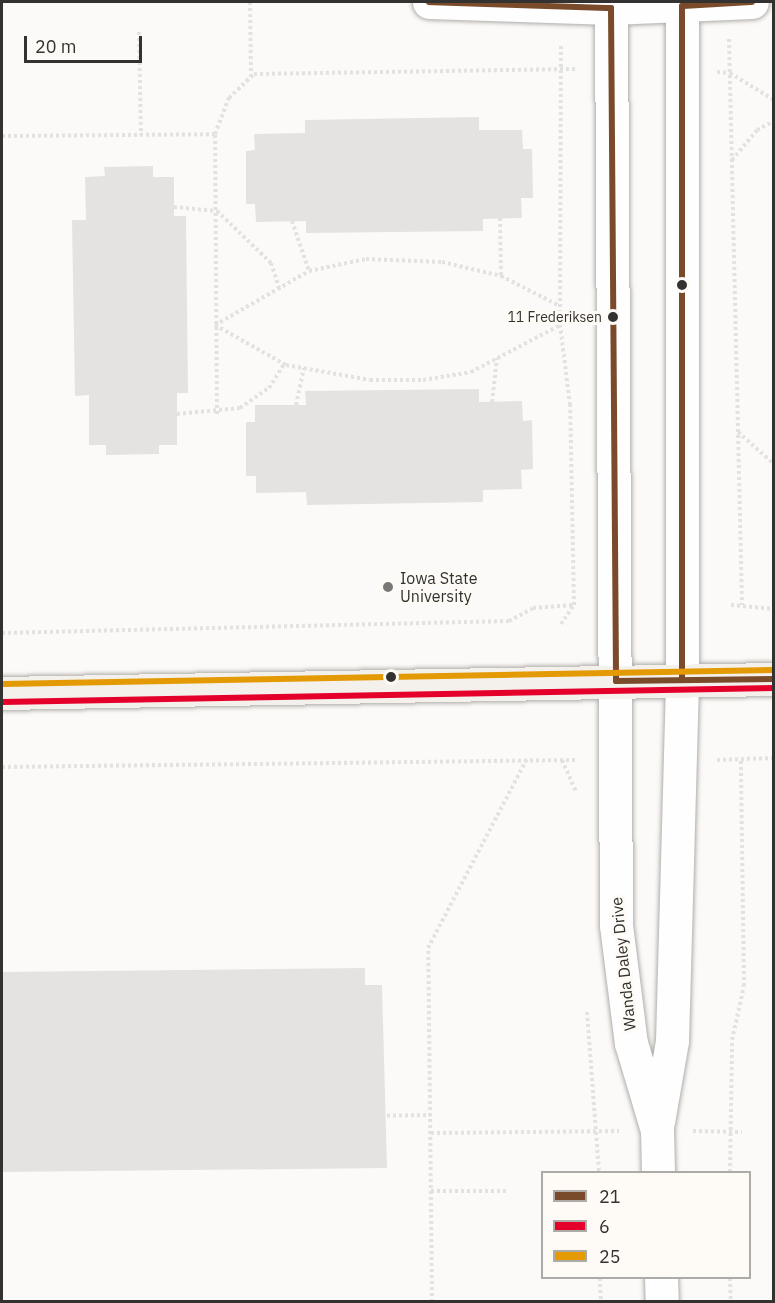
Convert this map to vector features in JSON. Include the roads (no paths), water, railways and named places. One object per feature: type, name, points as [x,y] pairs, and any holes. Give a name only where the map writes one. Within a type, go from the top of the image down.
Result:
[{"type":"main road","points":[[2,693],[774,679]]},
{"type":"street","points":[[429,2],[563,8],[740,3]]},
{"type":"street","points":[[657,1130],[672,1041],[682,680],[682,6]]},
{"type":"street","name":"Wanda Daley Drive","points":[[611,8],[616,925],[631,1043],[657,1130],[658,1171]]},
{"type":"street","points":[[661,1279],[662,1302]]},
{"type":"place","name":"11 Frederiksen","points":[[613,317]]},
{"type":"place","name":"Iowa State University","points":[[388,587]]}]
